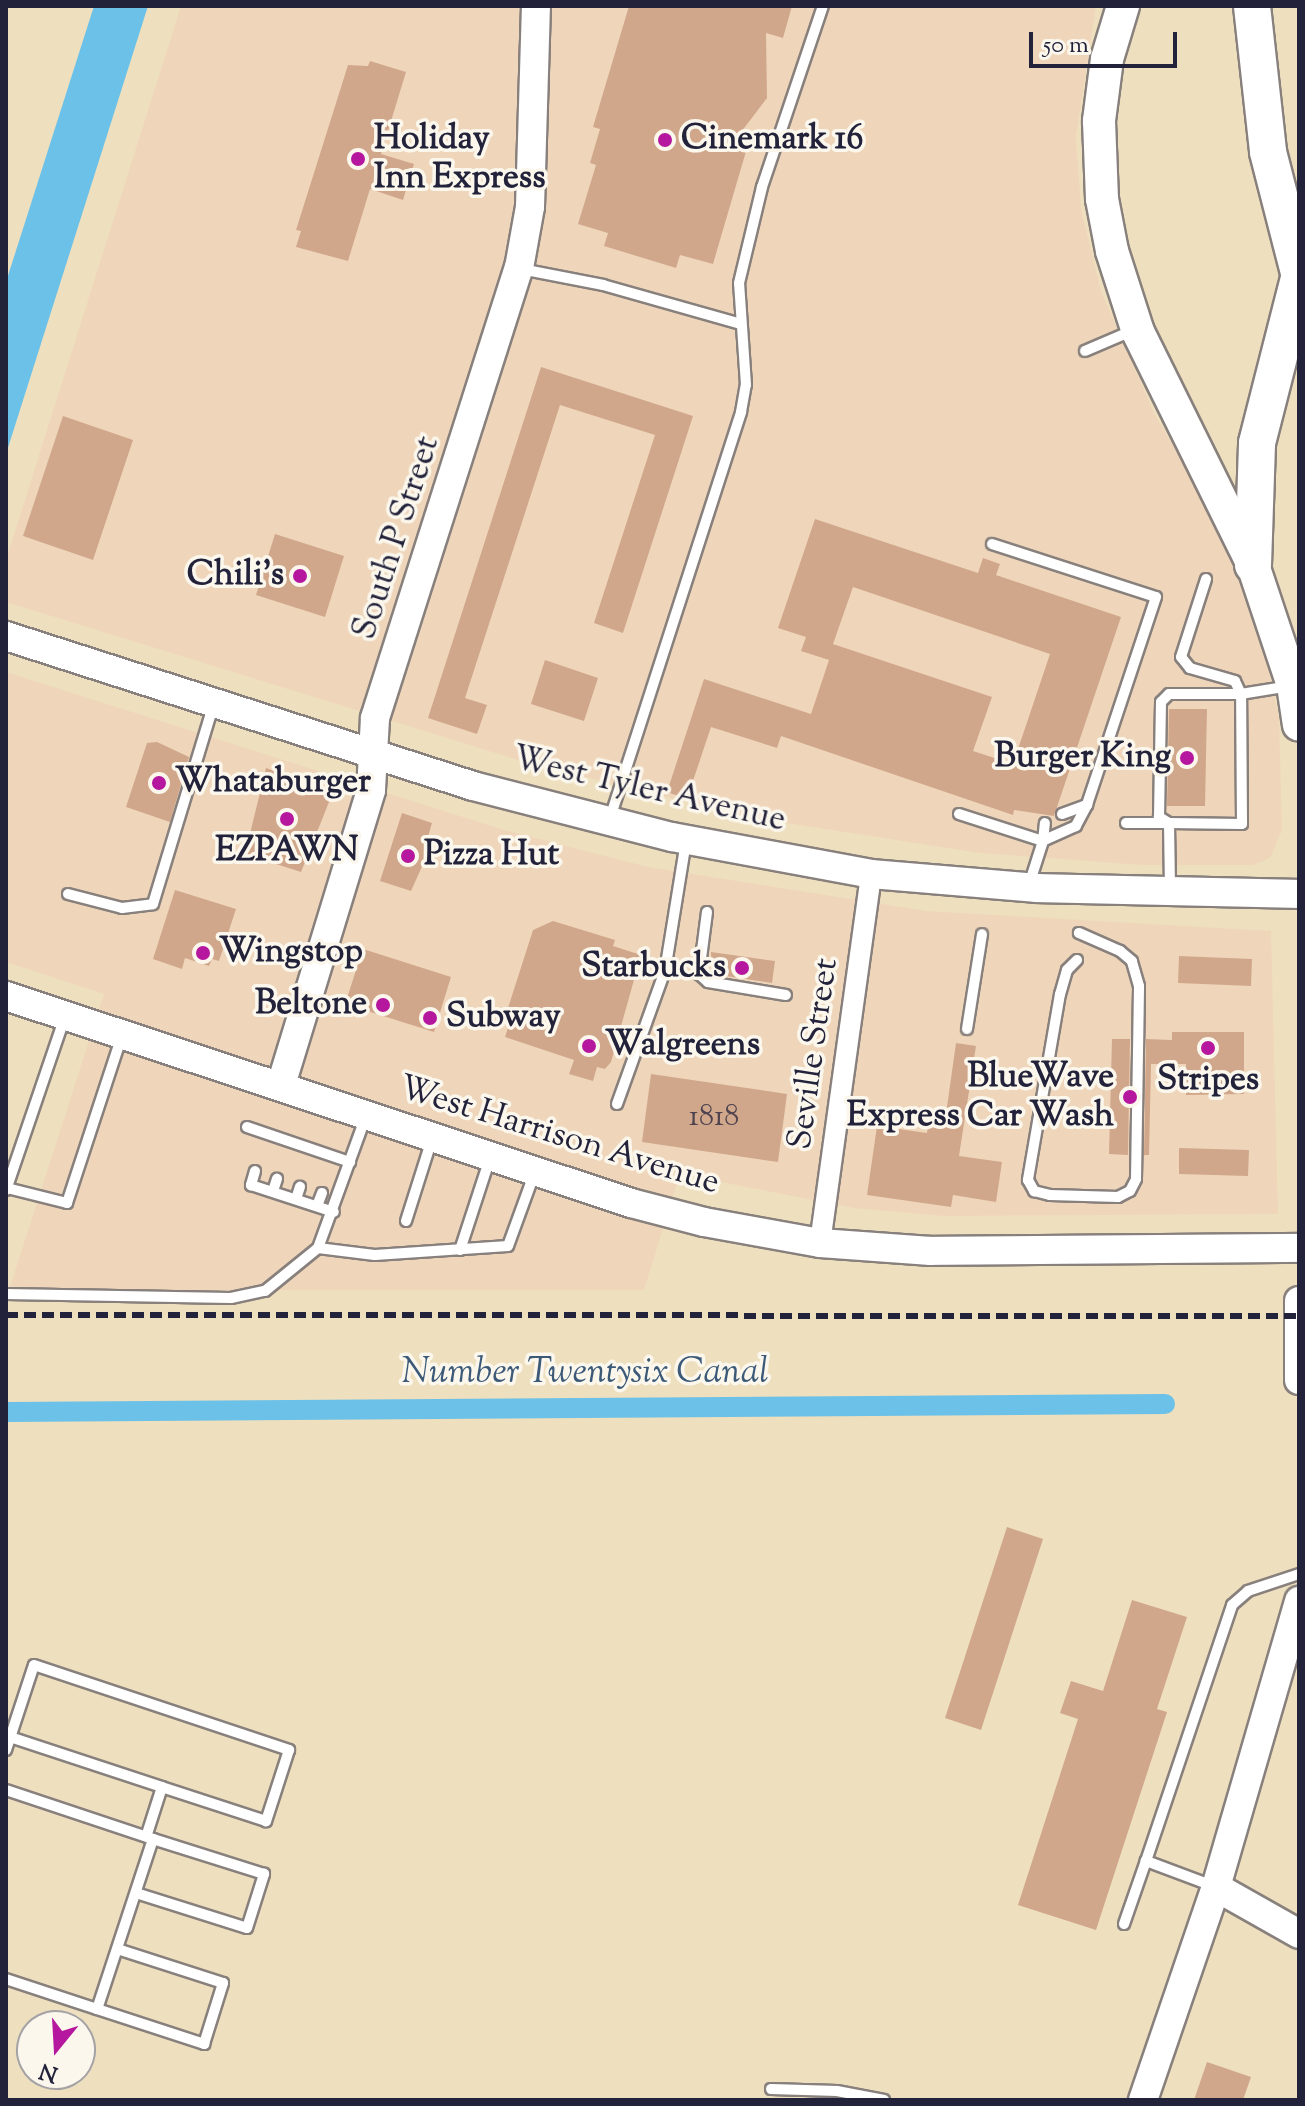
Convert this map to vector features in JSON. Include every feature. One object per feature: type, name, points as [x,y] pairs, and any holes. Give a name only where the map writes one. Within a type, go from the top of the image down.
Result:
[{"type":"highway","points":[[1252,6],[1260,99],[1299,275],[1257,443],[1253,565]]},
{"type":"main road","name":"South P Street","points":[[281,1085],[371,790],[375,718],[519,268],[530,207],[536,6]]},
{"type":"main road","points":[[1123,6],[1107,59],[1099,174],[1106,226],[1136,329],[1253,565],[1293,685],[1299,725]]},
{"type":"main road","name":"West Tyler Avenue","points":[[6,636],[371,754],[609,822],[686,839],[871,874],[1028,887],[1299,894]]},
{"type":"main road","name":"West Harrison Avenue","points":[[6,996],[675,1215],[820,1243],[1082,1253],[1299,1248]]},
{"type":"main road","points":[[1299,1301],[1299,1380]]},
{"type":"main road","points":[[1143,2100],[1216,1887],[1299,1601]]},
{"type":"main road","points":[[1216,1887],[1299,1934]]},
{"type":"street","name":"Seville Street","points":[[820,1243],[871,874]]},
{"type":"lane","points":[[609,822],[741,412],[746,385],[739,283],[762,187],[823,6]]},
{"type":"lane","points":[[519,268],[603,285],[741,324]]},
{"type":"lane","points":[[1085,351],[1136,329]]},
{"type":"lane","points":[[959,814],[1043,841],[1076,826],[1087,805],[1156,597],[992,544]]},
{"type":"lane","points":[[1126,823],[1242,824],[1241,694],[1235,681],[1190,668],[1181,657],[1206,579]]},
{"type":"lane","points":[[1169,823],[1159,817],[1161,702],[1169,694],[1241,694],[1293,685]]},
{"type":"lane","points":[[68,894],[122,908],[153,904],[214,703]]},
{"type":"lane","points":[[1062,814],[1087,805]]},
{"type":"lane","points":[[1028,887],[1043,841],[1045,823]]},
{"type":"lane","points":[[1169,823],[1170,893]]},
{"type":"lane","points":[[617,1104],[665,971],[686,839]]},
{"type":"lane","points":[[707,912],[699,974],[716,984],[786,995]]},
{"type":"lane","points":[[1077,960],[1067,970],[1060,994],[1028,1180],[1034,1191],[1050,1195],[1118,1197],[1130,1191],[1136,1179],[1139,986],[1132,961],[1120,951],[1079,933]]},
{"type":"lane","points":[[967,1029],[982,934]]},
{"type":"lane","points":[[66,1015],[6,1189],[67,1203],[123,1034]]},
{"type":"lane","points":[[6,1294],[231,1298],[265,1291],[318,1248],[334,1212],[367,1114]]},
{"type":"lane","points":[[247,1127],[265,1140],[332,1162],[350,1162]]},
{"type":"lane","points":[[406,1221],[433,1136]]},
{"type":"lane","points":[[460,1250],[491,1156]]},
{"type":"lane","points":[[318,1248],[375,1255],[508,1246],[535,1170]]},
{"type":"lane","points":[[255,1171],[251,1185],[334,1212]]},
{"type":"lane","points":[[273,1191],[277,1179]]},
{"type":"lane","points":[[296,1199],[300,1187]]},
{"type":"lane","points":[[317,1206],[322,1193]]},
{"type":"lane","points":[[1124,1924],[1232,1605],[1248,1591],[1299,1574]]},
{"type":"lane","points":[[6,1750],[10,1737],[34,1665],[289,1750],[266,1821],[10,1737]]},
{"type":"lane","points":[[97,2009],[136,1893],[162,1787]]},
{"type":"lane","points":[[6,1790],[264,1874],[247,1928],[136,1893]]},
{"type":"lane","points":[[1146,1861],[1216,1887]]},
{"type":"lane","points":[[6,1979],[204,2044],[223,1983],[117,1949]]},
{"type":"lane","points":[[771,2089],[837,2091],[884,2100]]},
{"type":"shaded area","points":[[181,6],[1096,6],[1076,137],[1081,209],[1101,291],[1154,413],[1207,505],[1259,622],[1279,718],[1282,830],[1270,858],[1253,865],[1142,865],[980,853],[747,817],[525,762],[6,602],[6,560]]},
{"type":"shaded area","points":[[6,672],[504,830],[648,867],[926,911],[1271,931],[1278,1214],[944,1216],[854,1208],[680,1174],[644,1290],[9,1290],[104,994],[6,962]]},
{"type":"water","points":[[94,6],[148,6],[6,454],[6,282]]},
{"type":"building","name":"Cinemark 16","points":[[629,6],[792,6],[783,38],[766,33],[767,98],[732,144],[747,148],[713,264],[680,255],[676,268],[604,246],[608,233],[578,224],[596,165],[590,163],[600,129],[593,127]]},
{"type":"building","name":"Holiday Inn Express","points":[[370,61],[406,72],[381,154],[414,164],[403,200],[370,189],[348,261],[296,247],[301,231],[296,230],[348,65],[368,66]]},
{"type":"building","points":[[541,367],[693,416],[623,633],[594,623],[655,435],[560,405],[465,698],[487,705],[477,734],[428,718]]},
{"type":"building","points":[[63,416],[133,440],[93,560],[23,536]]},
{"type":"building","points":[[815,519],[978,573],[983,558],[1000,564],[996,575],[1121,617],[1054,816],[1014,810],[1013,815],[781,736],[777,748],[711,727],[687,799],[667,792],[704,679],[811,714],[829,660],[801,651],[806,637],[778,628]],"holes":[[[853,587],[1050,654],[1013,764],[973,751],[992,697],[833,644]]]},
{"type":"building","name":"Chili's","points":[[275,534],[344,556],[325,617],[256,595]]},
{"type":"building","points":[[545,660],[598,678],[584,721],[531,704]]},
{"type":"building","name":"Burger King","points":[[1169,709],[1207,709],[1205,806],[1167,806]]},
{"type":"building","name":"Whataburger","points":[[157,742],[189,757],[170,822],[126,807],[147,743]]},
{"type":"building","name":"EZPAWN","points":[[266,768],[333,792],[301,872],[245,854]]},
{"type":"building","name":"Pizza Hut","points":[[402,813],[432,823],[425,847],[430,849],[411,891],[380,881]]},
{"type":"building","points":[[175,890],[236,909],[219,961],[212,959],[209,966],[185,958],[182,969],[153,959]]},
{"type":"building","name":"Walgreens","points":[[553,921],[615,940],[613,946],[641,955],[611,1062],[605,1069],[597,1067],[593,1081],[569,1074],[574,1060],[505,1037],[514,1009],[508,1008],[533,930]]},
{"type":"building","points":[[363,949],[451,977],[434,1032],[345,1004]]},
{"type":"building","name":"Starbucks","points":[[711,952],[775,961],[772,983],[712,974]]},
{"type":"building","points":[[1179,956],[1252,959],[1251,986],[1178,983]]},
{"type":"building","name":"Stripes","points":[[1172,1032],[1244,1032],[1244,1094],[1186,1095],[1186,1064],[1151,1064],[1149,1155],[1144,1155],[1146,1039],[1172,1040]]},
{"type":"building","points":[[1112,1039],[1130,1039],[1128,1155],[1109,1154]]},
{"type":"building","points":[[956,1043],[976,1046],[959,1156],[1002,1162],[996,1202],[953,1195],[951,1207],[867,1195],[877,1126],[927,1133],[930,1111],[946,1114]]},
{"type":"building","points":[[651,1074],[787,1094],[778,1162],[642,1142]]},
{"type":"building","points":[[1179,1148],[1249,1150],[1248,1176],[1179,1174]]},
{"type":"building","points":[[1007,1527],[1043,1539],[981,1730],[945,1718]]},
{"type":"building","points":[[1132,1600],[1187,1617],[1157,1709],[1167,1712],[1096,1930],[1018,1905],[1078,1719],[1060,1713],[1071,1681],[1103,1691]]},
{"type":"building","points":[[1207,2062],[1251,2077],[1243,2100],[1194,2100]]},
{"type":"waterway","name":"Number Twentysix Canal","points":[[6,1412],[1165,1404]]},
{"type":"railway","points":[[6,1315],[1299,1316]]},
{"type":"place","name":"Cinemark 16","points":[[665,140]]},
{"type":"place","name":"Holiday Inn Express","points":[[358,159]]},
{"type":"place","name":"Chili's","points":[[300,576]]},
{"type":"place","name":"Burger King","points":[[1187,758]]},
{"type":"place","name":"Whataburger","points":[[159,783]]},
{"type":"place","name":"EZPAWN","points":[[287,819]]},
{"type":"place","name":"Pizza Hut","points":[[408,856]]},
{"type":"place","name":"Wingstop","points":[[203,953]]},
{"type":"place","name":"Starbucks","points":[[742,968]]},
{"type":"place","name":"Beltone","points":[[383,1005]]},
{"type":"place","name":"Subway","points":[[430,1018]]},
{"type":"place","name":"Walgreens","points":[[589,1046]]},
{"type":"place","name":"Stripes","points":[[1208,1048]]},
{"type":"place","name":"BlueWave Express Car Wash","points":[[1130,1097]]}]
